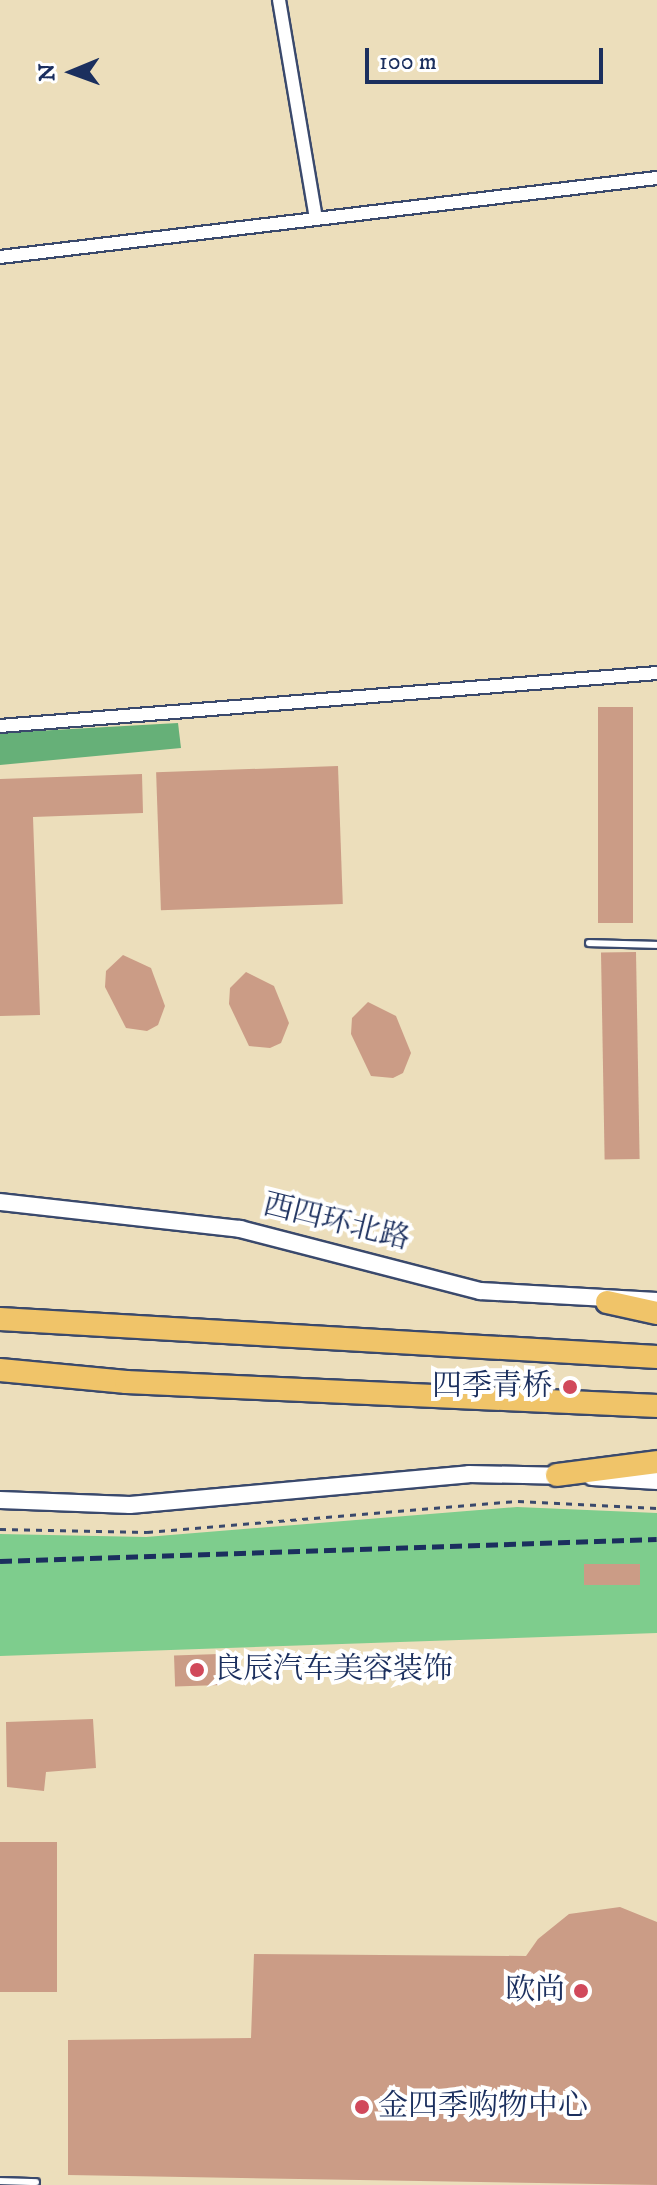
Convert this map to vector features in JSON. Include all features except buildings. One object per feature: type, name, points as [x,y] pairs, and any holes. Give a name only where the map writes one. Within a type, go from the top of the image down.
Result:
[{"type":"highway","points":[[607,1302],[657,1313]]},
{"type":"highway","points":[[0,1319],[130,1330],[657,1357]]},
{"type":"highway","points":[[0,1370],[126,1382],[657,1406]]},
{"type":"highway","points":[[557,1475],[657,1462]]},
{"type":"street","points":[[279,0],[316,218]]},
{"type":"street","points":[[0,257],[657,178]]},
{"type":"street","points":[[0,726],[657,673]]},
{"type":"street","name":"西四环北路","points":[[0,1202],[240,1229],[480,1291],[607,1302],[657,1301]]},
{"type":"street","points":[[0,1500],[130,1505],[469,1474],[657,1481]]},
{"type":"lane","points":[[589,943],[657,945]]},
{"type":"lane","points":[[0,2181],[36,2182]]},
{"type":"path","points":[[0,1529],[147,1532],[518,1501],[657,1508]]},
{"type":"green space","points":[[178,723],[181,748],[0,765],[0,733]]},
{"type":"green space","points":[[517,1507],[657,1513],[657,1633],[0,1656],[0,1534],[146,1537]]},
{"type":"railway","points":[[0,1561],[657,1539]]},
{"type":"place","name":"四季青桥","points":[[570,1387]]},
{"type":"place","name":"良辰汽车美容装饰","points":[[197,1670]]},
{"type":"place","name":"欧尚","points":[[581,1991]]},
{"type":"place","name":"金四季购物中心","points":[[362,2107]]}]
